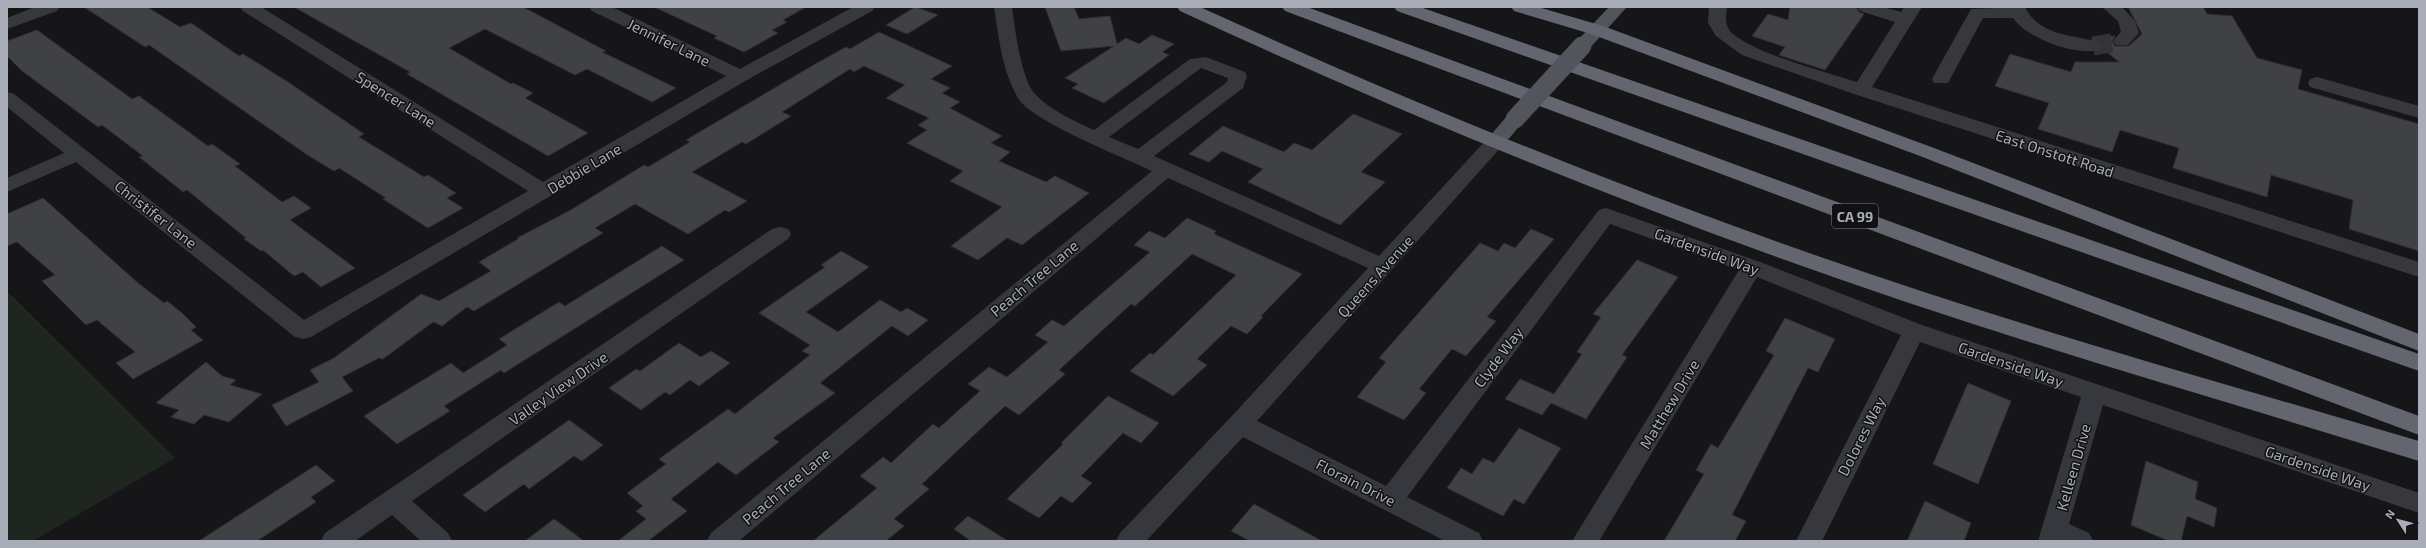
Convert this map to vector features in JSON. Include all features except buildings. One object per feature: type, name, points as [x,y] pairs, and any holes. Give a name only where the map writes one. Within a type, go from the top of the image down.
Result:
[{"type":"highway","points":[[1186,7],[1240,33],[1495,142],[1840,271],[2041,336],[2419,451]]},
{"type":"highway","name":"CA 99","points":[[1291,7],[2419,426]]},
{"type":"highway","points":[[1403,7],[2419,363]]},
{"type":"highway","points":[[1520,7],[1597,30],[1927,152],[2419,343]]},
{"type":"main road","name":"Queens Avenue","points":[[1495,142],[1618,7]]},
{"type":"street","points":[[7,24],[51,7]]},
{"type":"street","name":"Spencer Lane","points":[[249,7],[544,192]]},
{"type":"street","name":"Debbie Lane","points":[[303,331],[544,192],[740,76],[866,7]]},
{"type":"street","points":[[1003,7],[1012,64],[1027,98],[1063,123],[1164,170],[1384,267]]},
{"type":"street","name":"East Onstott Road","points":[[1718,7],[1717,23],[1725,36],[1748,51],[1861,90],[2419,270]]},
{"type":"street","points":[[1861,90],[1909,13],[1866,7]]},
{"type":"street","points":[[2111,7],[2123,16],[2130,25],[2130,33],[2122,41]]},
{"type":"street","name":"Jennifer Lane","points":[[601,8],[740,76]]},
{"type":"street","points":[[1940,79],[1977,13],[2017,10],[2025,22],[2048,35],[2078,44],[2093,46]]},
{"type":"street","points":[[1095,138],[1196,63],[1206,62],[1238,76],[1236,84],[1139,158]]},
{"type":"street","points":[[2317,83],[2419,112]]},
{"type":"street","name":"Christifer Lane","points":[[7,98],[79,153],[303,331]]},
{"type":"street","name":"Queens Avenue","points":[[1134,540],[1384,267],[1495,142]]},
{"type":"street","points":[[7,186],[79,153]]},
{"type":"street","name":"Peach Tree Lane","points":[[720,541],[1164,170]]},
{"type":"street","name":"Gardenside Way","points":[[1606,215],[1752,267],[1914,331],[2419,503]]},
{"type":"street","name":"Clyde Way","points":[[1391,499],[1606,215]]},
{"type":"street","name":"Valley View Drive","points":[[334,541],[780,234]]},
{"type":"street","name":"Matthew Drive","points":[[1585,541],[1752,267]]},
{"type":"street","name":"Dolores Way","points":[[1808,541],[1914,331]]},
{"type":"street","name":"Kelleen Drive","points":[[2053,536],[2095,392]]},
{"type":"street","name":"Florain Drive","points":[[1240,424],[1391,499],[1470,541]]},
{"type":"street","points":[[394,501],[439,541]]},
{"type":"street","points":[[2053,536],[2080,541]]},
{"type":"shaded area","points":[[7,291],[175,458],[33,541],[7,541]]},
{"type":"tunnel","points":[[2093,46],[2122,41]]}]
